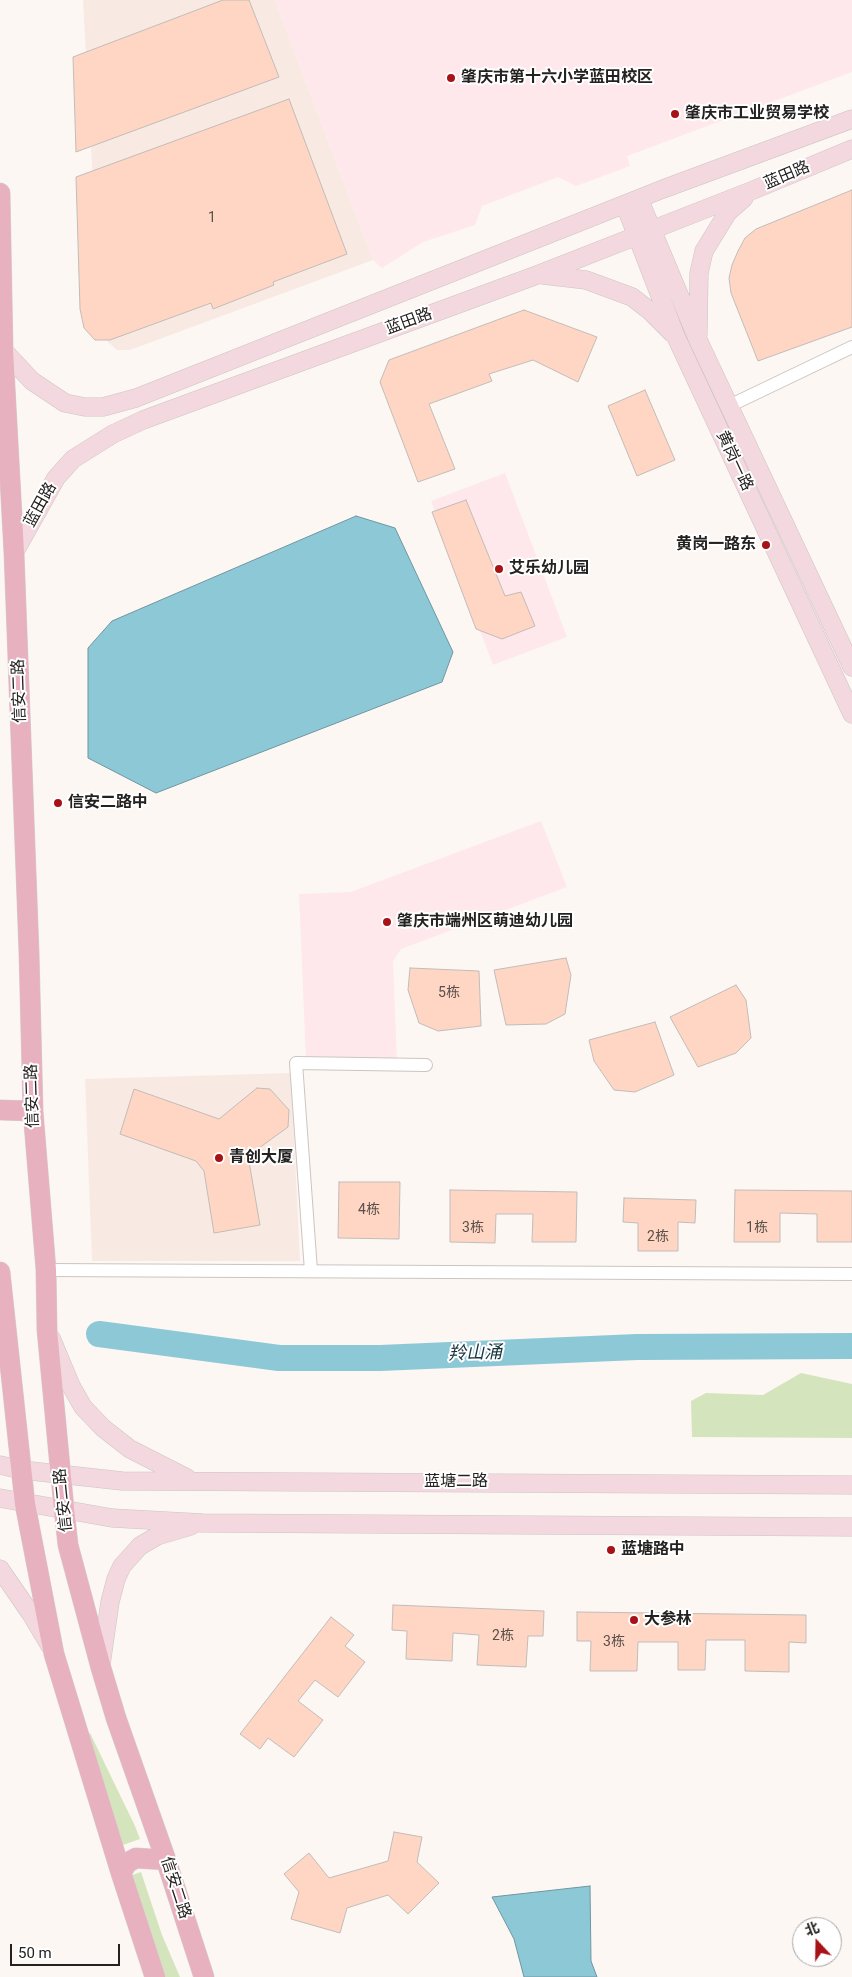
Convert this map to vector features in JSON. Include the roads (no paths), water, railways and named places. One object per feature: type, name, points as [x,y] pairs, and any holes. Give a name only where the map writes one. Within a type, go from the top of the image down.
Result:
[{"type":"main road","name":"蓝田路","points":[[3,350],[32,381],[65,403],[85,407],[103,407],[136,398],[632,202],[852,119]]},
{"type":"main road","name":"蓝田路","points":[[14,553],[56,478],[73,459],[113,434],[143,420],[644,233],[852,149]]},
{"type":"main road","points":[[698,340],[699,273],[704,251],[728,212],[752,191]]},
{"type":"main road","name":"信安二路","points":[[0,193],[3,350],[14,553],[33,1112],[46,1270],[47,1330],[68,1545],[116,1718],[166,1860],[204,1977]]},
{"type":"main road","name":"黄岗一路","points":[[632,202],[644,233],[676,337],[852,714]]},
{"type":"main road","name":"黄岗一路","points":[[644,233],[698,340],[852,667]]},
{"type":"main road","points":[[537,274],[586,280],[632,297],[676,337]]},
{"type":"main road","points":[[0,1110],[33,1112]]},
{"type":"main road","points":[[0,1272],[3,1335],[25,1504],[54,1654],[155,1977]]},
{"type":"main road","points":[[47,1330],[71,1386],[83,1407],[102,1428],[130,1449],[192,1481]]},
{"type":"main road","name":"蓝塘二路","points":[[0,1465],[22,1470],[122,1481],[852,1485]]},
{"type":"main road","points":[[0,1498],[25,1504],[112,1518],[203,1523],[852,1528]]},
{"type":"main road","points":[[101,1668],[110,1602],[116,1579],[122,1566],[140,1546],[157,1536],[203,1523]]},
{"type":"main road","points":[[0,1569],[31,1614],[54,1654]]},
{"type":"main road","points":[[121,1873],[127,1863],[136,1858],[166,1860]]},
{"type":"street","points":[[729,406],[852,347]]},
{"type":"street","points":[[839,352],[852,357]]},
{"type":"street","points":[[311,1271],[296,1063],[426,1066]]},
{"type":"street","points":[[46,1270],[852,1274]]},
{"type":"water","points":[[356,516],[395,528],[453,652],[442,682],[156,793],[88,758],[88,648],[112,621]]},
{"type":"water","points":[[590,1886],[591,1961],[597,1977],[524,1977],[514,1939],[492,1897]]},
{"type":"waterway","name":"羚山涌","points":[[99,1334],[279,1358],[380,1358],[637,1347],[852,1346]]},
{"type":"place","name":"肇庆市第十六小学蓝田校区","points":[[451,78]]},
{"type":"place","name":"肇庆市工业贸易学校","points":[[675,114]]},
{"type":"place","name":"黄岗一路东","points":[[766,545]]},
{"type":"place","name":"艾乐幼儿园","points":[[499,569]]},
{"type":"place","name":"信安二路中","points":[[58,803]]},
{"type":"place","name":"肇庆市端州区萌迪幼儿园","points":[[387,922]]},
{"type":"place","name":"青创大厦","points":[[219,1158]]},
{"type":"place","name":"蓝塘路中","points":[[611,1550]]},
{"type":"place","name":"大参林","points":[[634,1620]]}]
